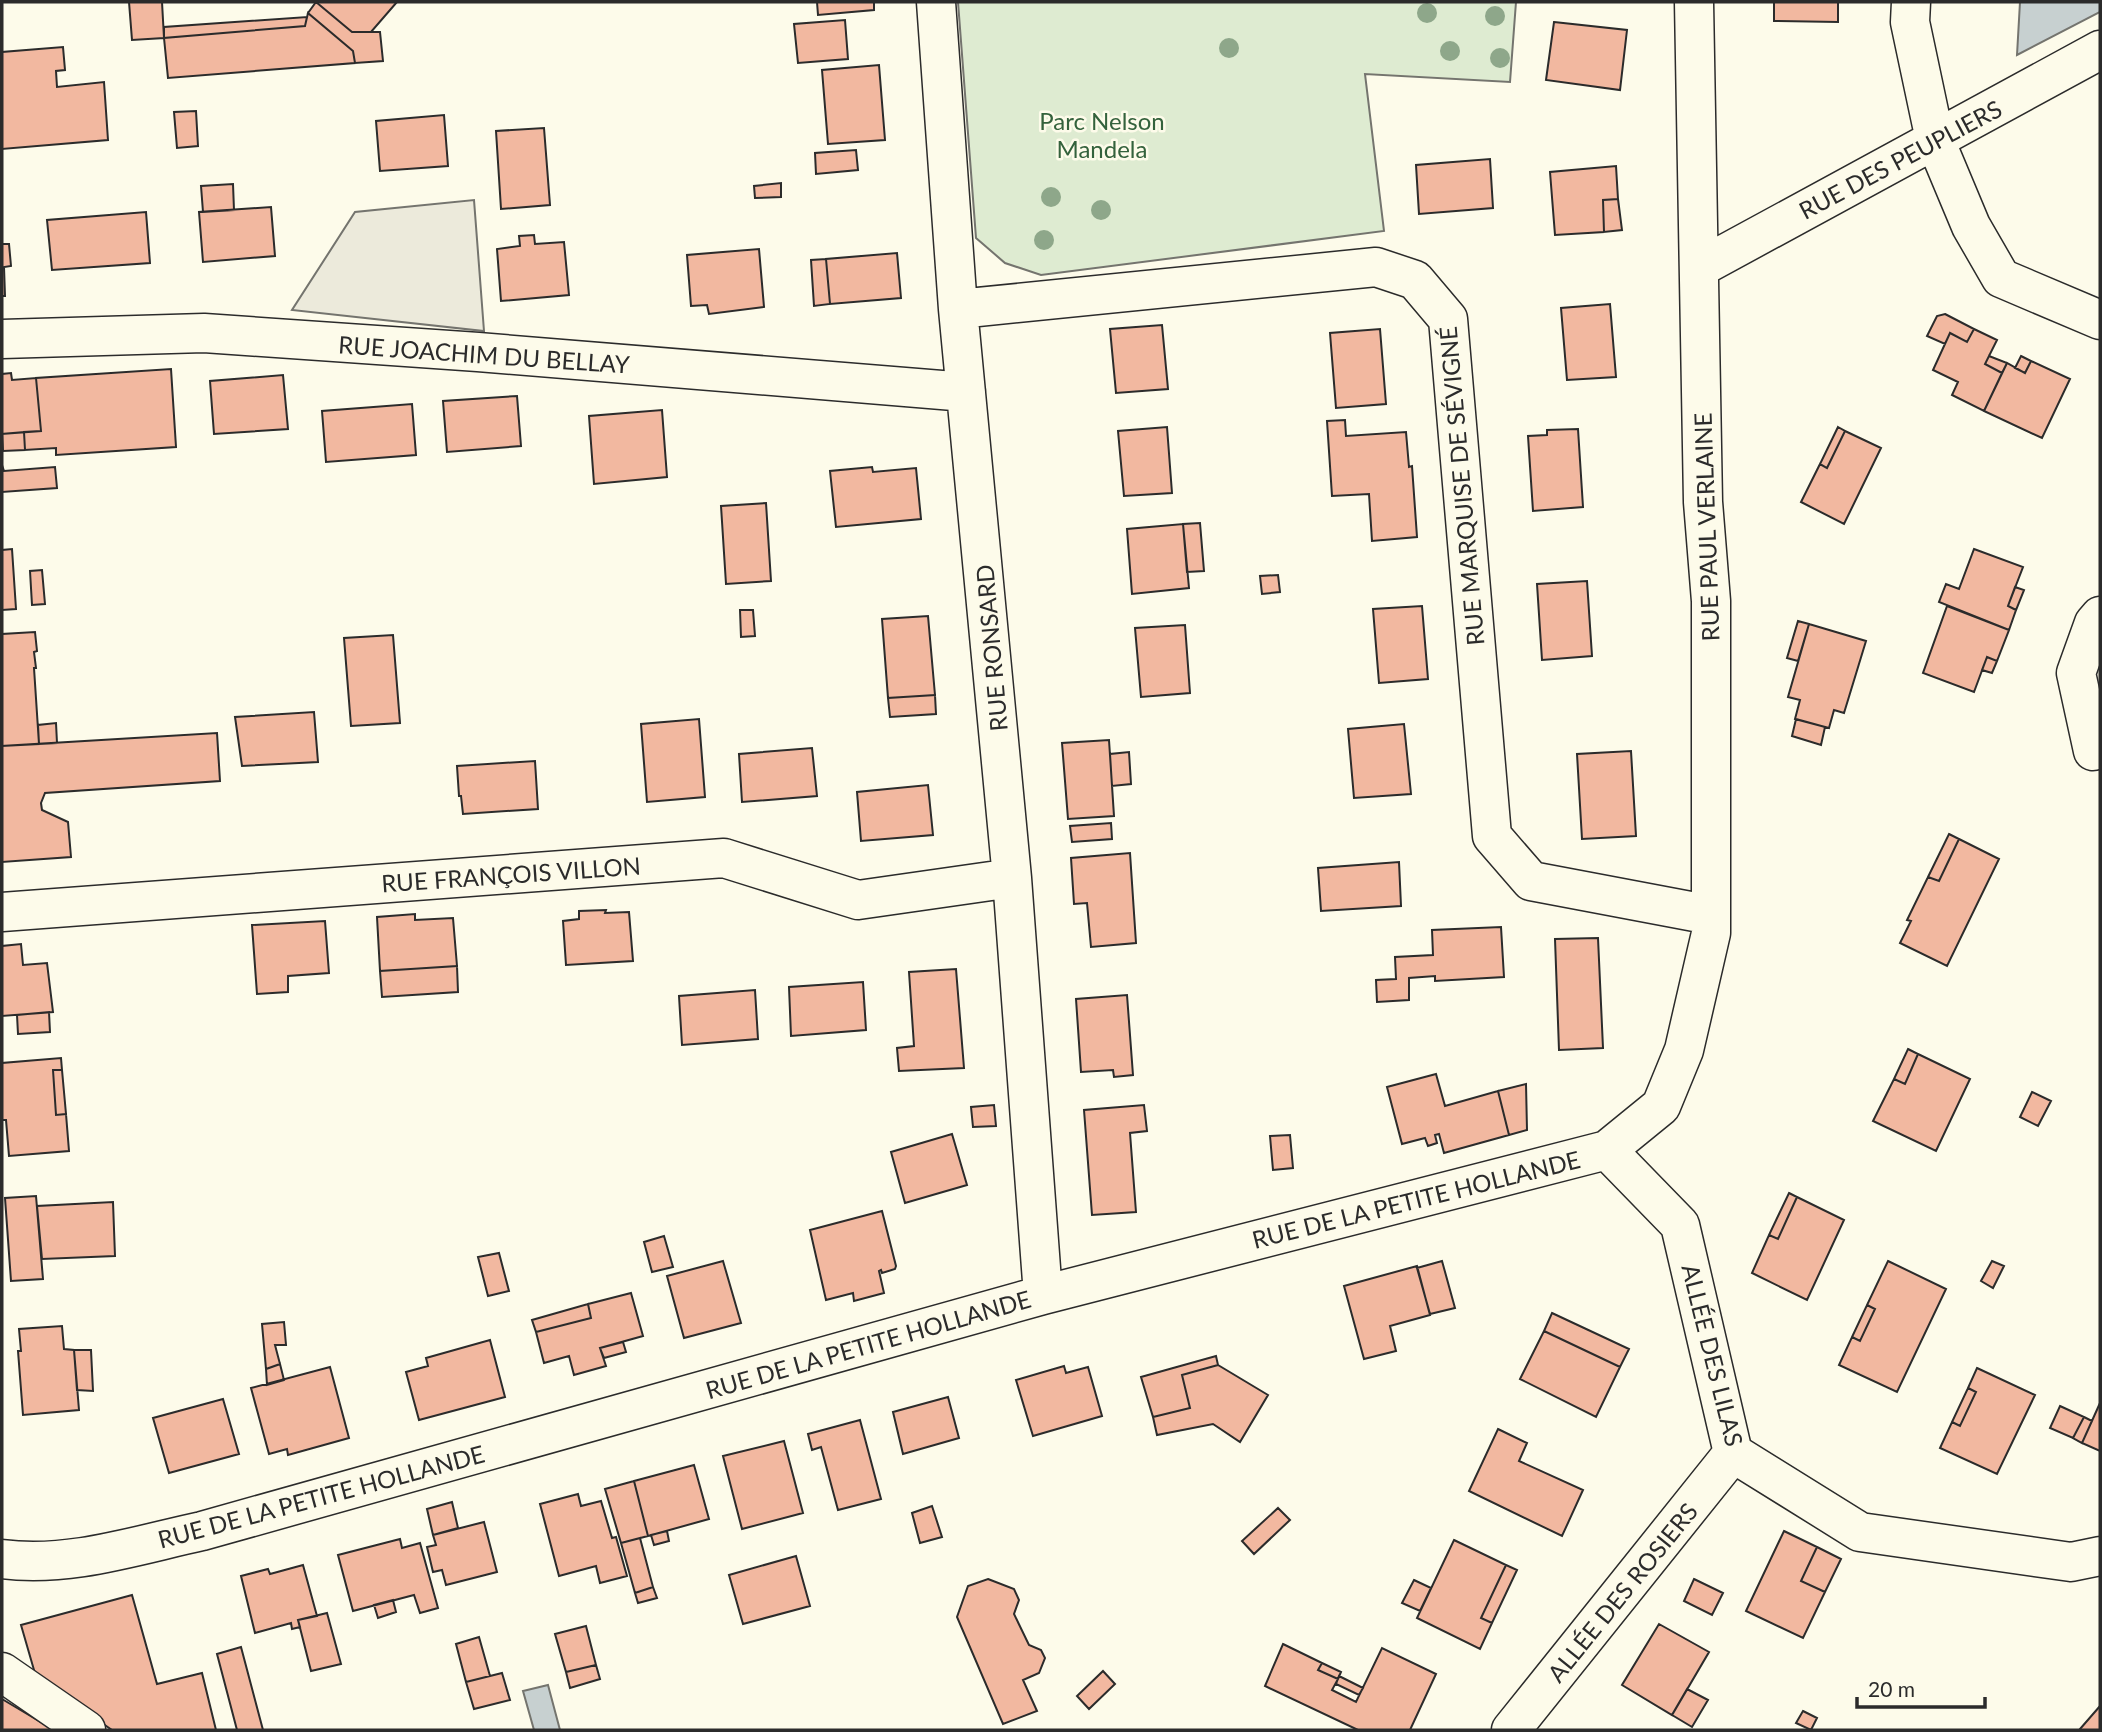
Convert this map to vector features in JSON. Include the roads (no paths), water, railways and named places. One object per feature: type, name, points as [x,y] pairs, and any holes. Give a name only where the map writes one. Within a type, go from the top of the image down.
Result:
[{"type":"street","name":"RUE RONSARD","points":[[936,2],[958,309],[1012,878],[1043,1295]]},
{"type":"street","name":"RUE PAUL VERLAINE","points":[[1684,1050],[1711,933],[1711,601],[1703,502],[1694,2]]},
{"type":"street","points":[[1911,2],[1910,22],[1935,140],[1971,226],[2001,278],[2100,320]]},
{"type":"street","name":"RUE DES PEUPLIERS","points":[[1699,268],[2100,50]]},
{"type":"street","name":"RUE MARQUISE DE SÉVIGNÉ","points":[[958,309],[1376,267],[1415,280],[1448,319],[1492,835],[1531,881],[1711,915]]},
{"type":"street","name":"RUE JOACHIM DU BELLAY","points":[[2,339],[204,333],[478,352],[967,392]]},
{"type":"street","points":[[2093,751],[2076,673],[2094,623],[2100,615]]},
{"type":"street","name":"RUE FRANÇOIS VILLON","points":[[2,912],[724,858],[858,900],[1012,878]]},
{"type":"street","name":"RUE DE LA PETITE HOLLANDE","points":[[2,1559],[23,1562],[78,1558],[202,1531],[1043,1295],[1607,1150],[1661,1106],[1684,1050]]},
{"type":"street","name":"ALLÉE DES LILAS","points":[[1607,1150],[1680,1225],[1733,1453],[1860,1532],[2071,1563],[2100,1556]]},
{"type":"street","name":"ALLÉE DES ROSIERS","points":[[1511,1730],[1733,1453]]},
{"type":"street","points":[[2,1672],[86,1730]]},
{"type":"park label","name":"Parc Nelson Mandela","points":[[1102,134]]}]
